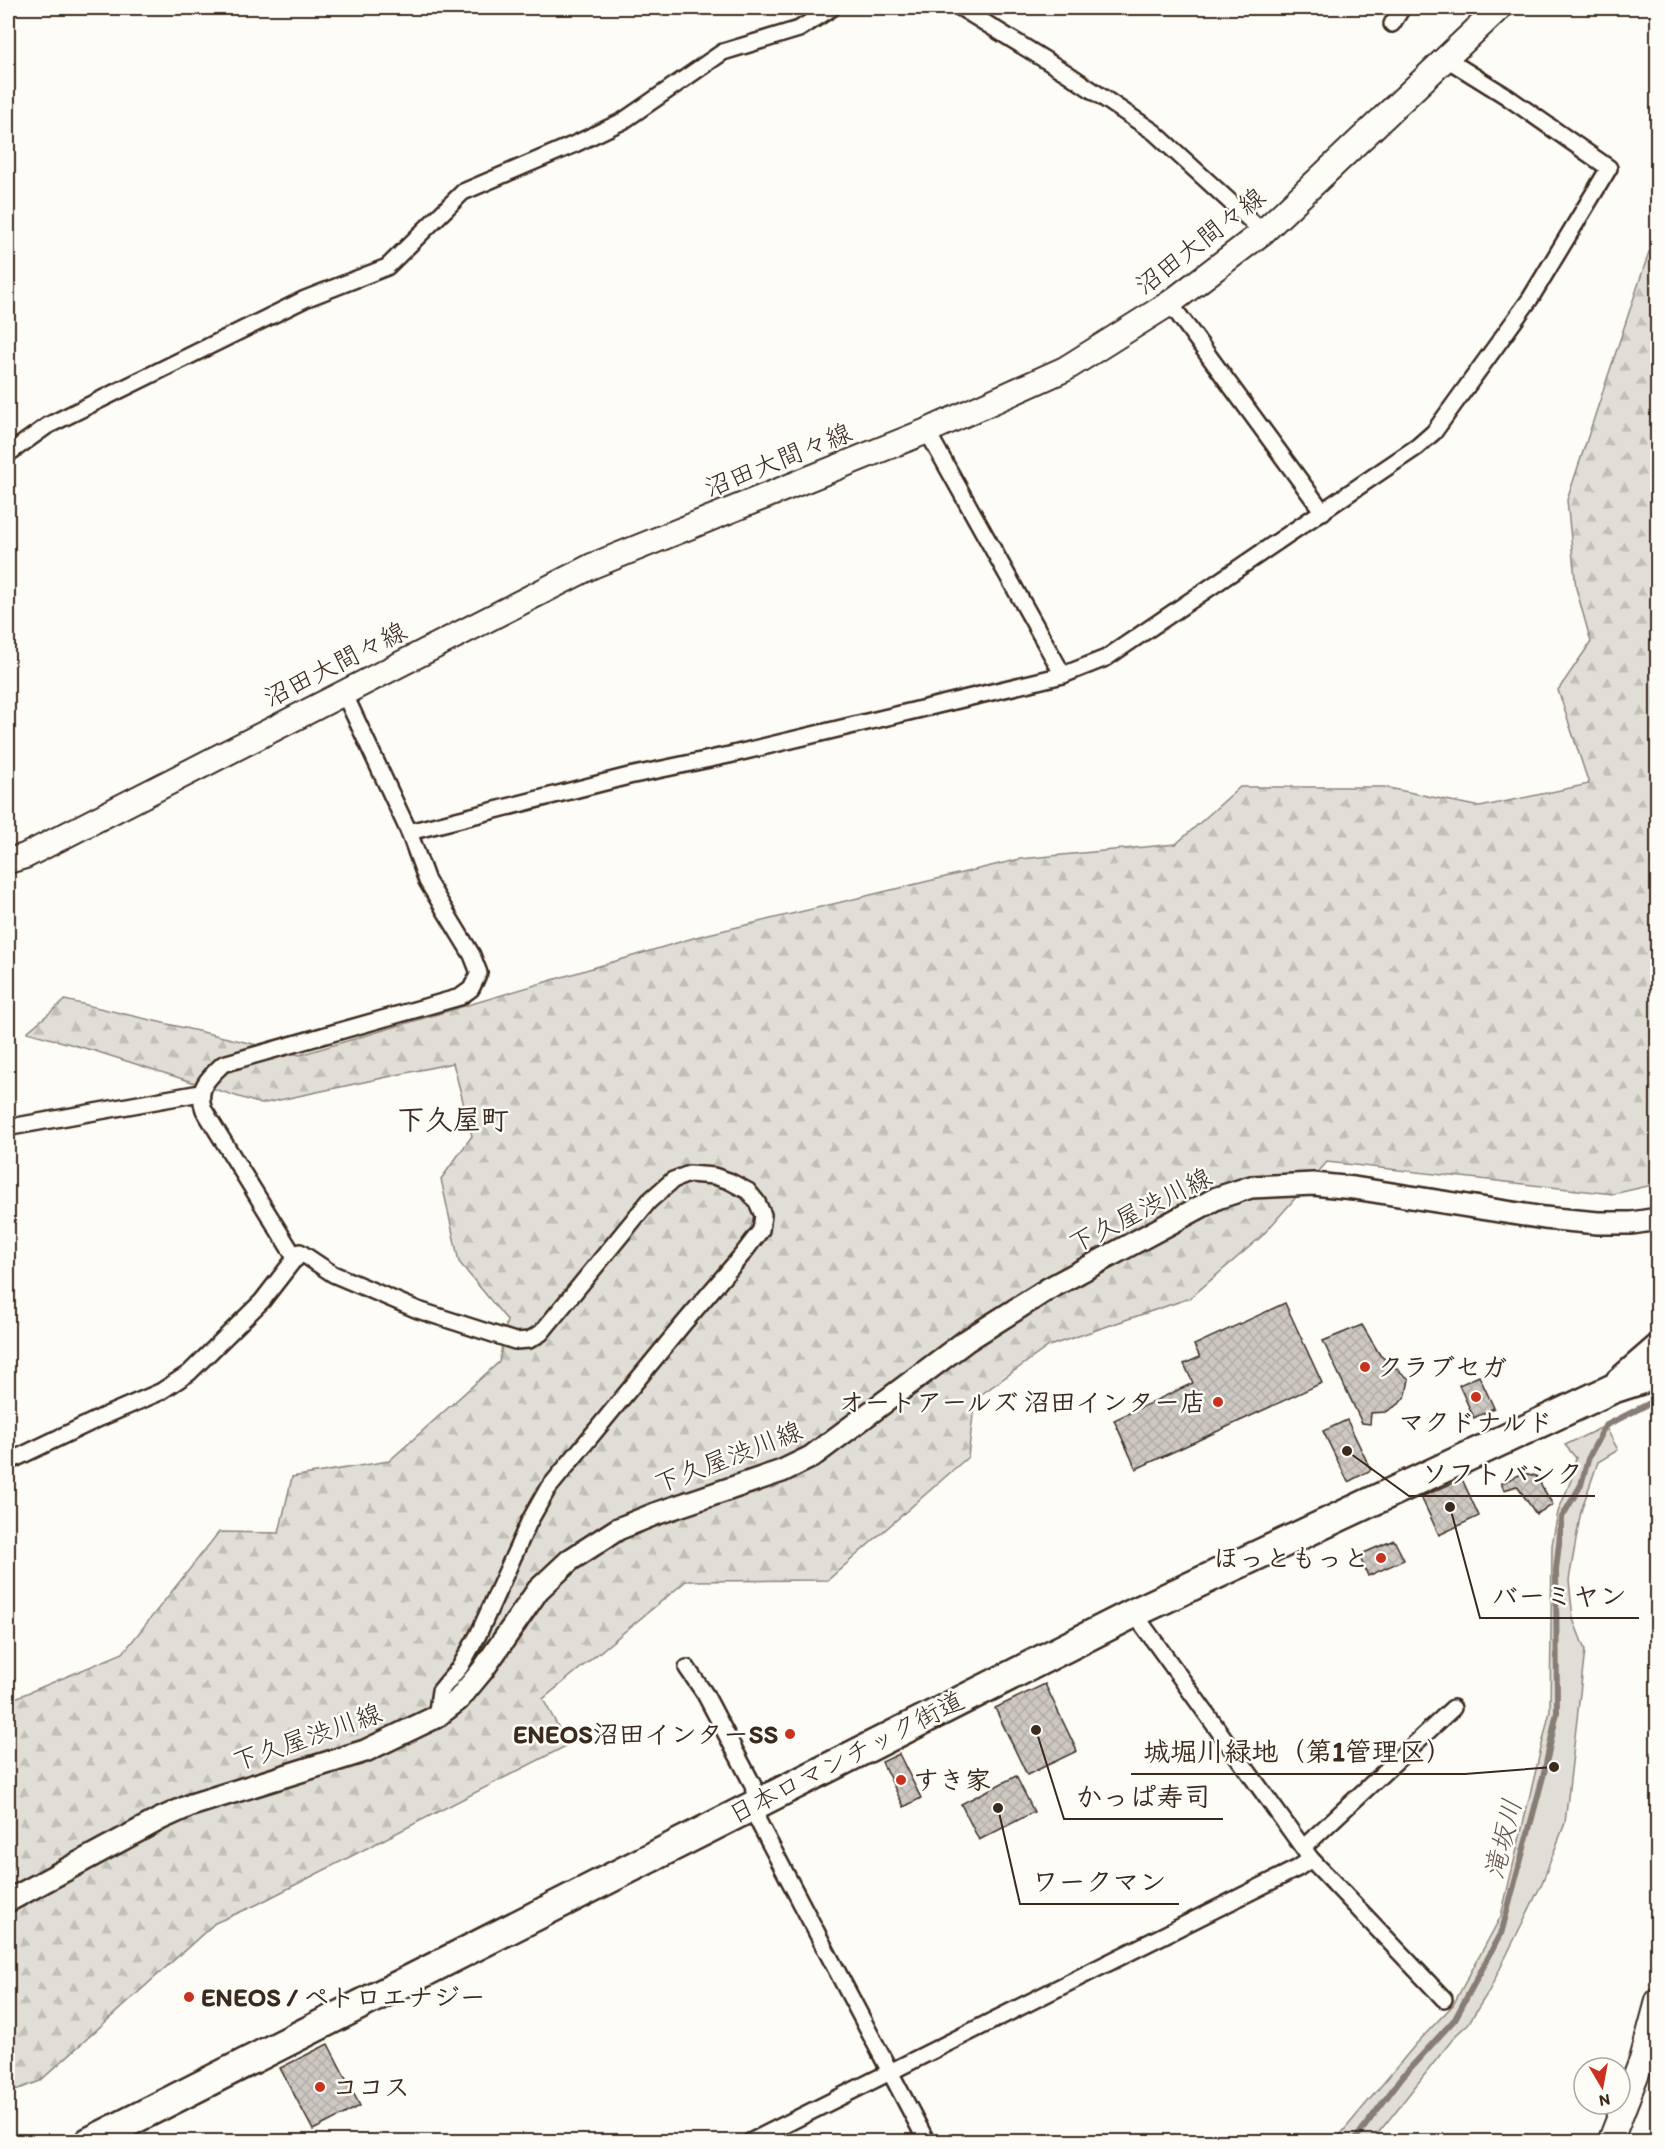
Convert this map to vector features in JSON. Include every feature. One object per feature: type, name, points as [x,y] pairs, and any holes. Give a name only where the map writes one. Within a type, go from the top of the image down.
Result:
[{"type":"highway","name":"日本ロマンチック街道","points":[[1611,1389],[1658,1348]]},
{"type":"highway","name":"日本ロマンチック街道","points":[[90,2141],[1134,1612],[1611,1389],[1658,1374]]},
{"type":"main road","name":"沼田大間々線","points":[[8,861],[25,856],[343,691],[592,566],[927,431],[1065,369],[1170,303],[1263,232],[1499,8]]},
{"type":"main road","name":"下久屋渋川線","points":[[8,1902],[160,1819],[191,1805],[365,1751],[436,1717],[458,1700],[482,1671],[538,1590],[570,1560],[618,1529],[655,1514],[782,1471],[811,1457],[966,1341],[1039,1294],[1217,1198],[1251,1187],[1314,1184],[1354,1188],[1544,1218],[1598,1223],[1632,1223],[1658,1219]]},
{"type":"main road","points":[[1610,2142],[1642,2060],[1658,2001]]},
{"type":"street","points":[[8,454],[47,426],[294,304],[387,267],[463,192],[623,121],[723,52],[799,29],[832,8]]},
{"type":"street","points":[[960,8],[1068,74],[1154,132],[1263,232]]},
{"type":"street","points":[[1392,24],[1402,8]]},
{"type":"street","points":[[409,832],[629,776],[729,755],[1063,675],[1106,658],[1417,447],[1434,432],[1530,299],[1609,168],[1506,96],[1445,58]]},
{"type":"street","points":[[1170,303],[1323,512]]},
{"type":"street","points":[[927,431],[1063,675]]},
{"type":"street","points":[[296,1259],[204,1110],[200,1101],[201,1093],[208,1080],[223,1064],[460,997],[471,989],[478,973],[472,955],[427,881],[409,832],[343,691]]},
{"type":"street","points":[[8,1126],[201,1093]]},
{"type":"street","points":[[8,1462],[160,1392],[189,1373],[262,1300],[300,1252],[333,1274],[418,1310],[515,1341],[529,1340],[541,1333],[649,1201],[673,1180],[689,1174],[714,1176],[748,1191],[757,1202],[763,1215],[761,1230],[547,1490],[529,1522],[478,1635],[460,1666],[440,1691],[436,1717]]},
{"type":"street","points":[[1134,1612],[1308,1853],[1444,1999]]},
{"type":"street","points":[[687,1668],[705,1694],[753,1785],[758,1821],[927,2142]]},
{"type":"street","points":[[752,2141],[1298,1868],[1308,1853],[1453,1708]]},
{"type":"green space","points":[[1649,252],[1657,256],[1657,1184],[1613,1194],[1327,1162],[1262,1236],[1190,1298],[1049,1346],[975,1399],[968,1457],[828,1580],[686,1581],[543,1699],[568,1745],[256,1905],[215,1923],[40,2081],[8,2093],[8,1701],[123,1653],[219,1532],[279,1533],[292,1477],[389,1461],[499,1362],[507,1320],[459,1262],[441,1179],[472,1136],[453,1063],[261,1104],[95,1051],[27,1032],[65,1000],[300,1055],[700,936],[1020,859],[1176,844],[1240,787],[1384,787],[1480,807],[1589,784],[1558,690],[1591,642],[1576,588],[1567,500]]},
{"type":"green space","points":[[1605,1426],[1618,1450],[1598,1462],[1581,1511],[1569,1580],[1573,1619],[1585,1650],[1565,1823],[1542,1883],[1489,1991],[1468,2024],[1456,2035],[1372,2141],[1335,2141],[1416,2044],[1453,2005],[1501,1916],[1550,1711],[1552,1545],[1558,1512],[1571,1480],[1576,1458],[1565,1445]]},
{"type":"building","name":"オートアールズ 沼田インター店","points":[[1285,1303],[1322,1383],[1136,1469],[1114,1420],[1193,1383],[1184,1364],[1200,1357],[1194,1345]]},
{"type":"building","name":"クラブセガ","points":[[1362,1325],[1380,1355],[1409,1379],[1406,1395],[1399,1404],[1386,1412],[1371,1413],[1370,1424],[1362,1423],[1323,1341]]},
{"type":"building","name":"マクドナルド","points":[[1479,1376],[1494,1408],[1474,1418],[1459,1385]]},
{"type":"building","points":[[1347,1420],[1371,1470],[1348,1482],[1323,1431]]},
{"type":"building","points":[[1524,1473],[1536,1476],[1553,1505],[1536,1514],[1517,1486],[1504,1490],[1501,1483]]},
{"type":"building","points":[[1462,1479],[1479,1516],[1439,1535],[1421,1497]]},
{"type":"building","name":"ほっともっと","points":[[1394,1540],[1404,1560],[1368,1576],[1359,1555]]},
{"type":"building","points":[[1045,1684],[1077,1751],[1027,1775],[995,1708]]},
{"type":"building","name":"すき家","points":[[899,1754],[921,1798],[904,1807],[882,1762]]},
{"type":"building","points":[[1016,1776],[1034,1812],[979,1840],[961,1804]]},
{"type":"building","name":"ココス","points":[[328,2044],[360,2106],[313,2130],[280,2068]]},
{"type":"waterway","name":"滝坂川","points":[[1353,2142],[1403,2076],[1455,2019],[1501,1934],[1544,1773],[1557,1712],[1556,1570],[1562,1517],[1581,1485],[1588,1459],[1605,1426],[1658,1399]]},
{"type":"place","name":"クラブセガ","points":[[1365,1367]]},
{"type":"place","name":"マクドナルド","points":[[1476,1397]]},
{"type":"place","name":"オートアールズ 沼田インター店","points":[[1218,1402]]},
{"type":"place","name":"ソフトバンク","points":[[1347,1451]]},
{"type":"place","name":"バーミヤン","points":[[1450,1507]]},
{"type":"place","name":"ほっともっと","points":[[1381,1558]]},
{"type":"place","name":"かっぱ寿司","points":[[1036,1730]]},
{"type":"place","name":"ENEOS沼田インターSS","points":[[790,1734]]},
{"type":"place","name":"城堀川緑地（第1管理区）","points":[[1554,1767]]},
{"type":"place","name":"すき家","points":[[901,1780]]},
{"type":"place","name":"ワークマン","points":[[998,1808]]},
{"type":"place","name":"ENEOS / ペトロエナジー","points":[[189,1997]]},
{"type":"place","name":"ココス","points":[[320,2087]]},
{"type":"district","name":"下久屋町","points":[[453,1119]]}]
